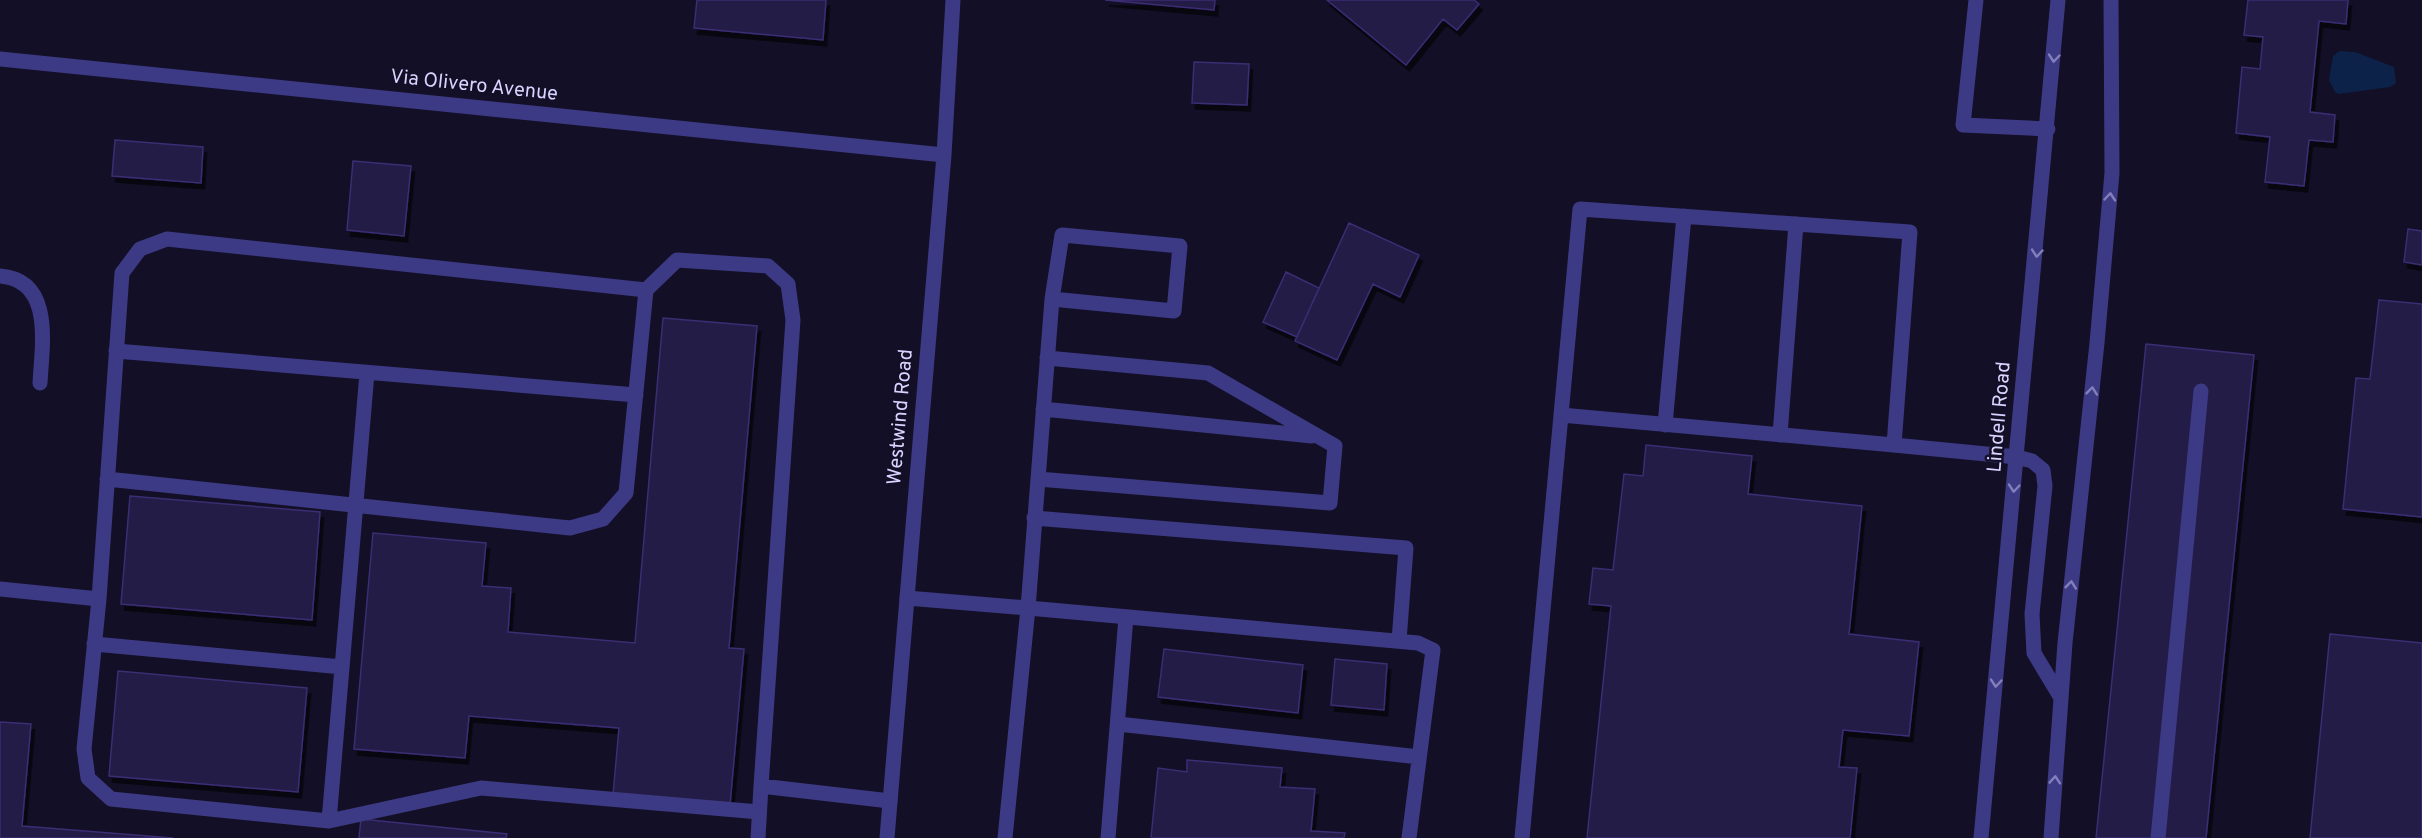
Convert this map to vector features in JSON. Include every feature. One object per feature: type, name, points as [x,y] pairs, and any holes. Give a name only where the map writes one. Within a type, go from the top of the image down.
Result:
[{"type":"street","name":"Westwind Road","points":[[888,838],[944,155],[953,0]]},
{"type":"street","points":[[1976,0],[1963,125],[2048,129]]},
{"type":"street","name":"Lindell Road","points":[[1981,838],[2048,129],[2058,0]]},
{"type":"street","points":[[2051,838],[2061,698],[2112,172],[2111,0]]},
{"type":"street","name":"Via Olivero Avenue","points":[[0,59],[944,155]]},
{"type":"street","points":[[1522,838],[1580,209],[1910,232],[1893,445]]},
{"type":"street","points":[[1665,425],[1684,216]]},
{"type":"street","points":[[1780,435],[1796,224]]},
{"type":"street","points":[[1005,838],[1028,608],[1052,299],[1062,235],[1180,246],[1174,311],[1052,299]]},
{"type":"street","points":[[646,290],[167,239],[140,249],[122,273],[99,599],[84,749],[88,778],[111,799],[329,821],[481,788],[759,812]]},
{"type":"street","points":[[107,479],[570,528],[603,519],[626,493],[646,290],[677,260],[768,266],[788,284],[793,320],[758,838]]},
{"type":"street","points":[[0,276],[10,277],[29,288],[43,313],[40,382]]},
{"type":"street","points":[[116,351],[636,395]]},
{"type":"street","points":[[1038,479],[1330,503],[1335,446],[1208,374],[1047,358]]},
{"type":"street","points":[[329,821],[367,373]]},
{"type":"street","points":[[2158,838],[2201,391]]},
{"type":"street","points":[[1043,410],[1319,436]]},
{"type":"street","points":[[1561,415],[2017,456],[2032,461],[2043,470],[2045,486],[2032,614],[2034,652],[2061,698]]},
{"type":"street","points":[[1035,518],[1406,548],[1399,641]]},
{"type":"street","points":[[0,589],[99,599]]},
{"type":"street","points":[[907,598],[1399,641],[1418,643],[1433,650],[1409,838]]},
{"type":"street","points":[[1108,838],[1126,617]]},
{"type":"street","points":[[94,644],[342,667]]},
{"type":"street","points":[[1118,724],[1419,757]]},
{"type":"street","points":[[761,786],[890,801]]},
{"type":"water","points":[[2340,51],[2355,52],[2394,67],[2396,83],[2390,87],[2339,94],[2335,92],[2329,80],[2333,56]]},
{"type":"building","points":[[697,0],[826,0],[823,40],[694,28]]},
{"type":"building","points":[[1105,0],[1215,0],[1214,10]]},
{"type":"building","points":[[1327,0],[1474,0],[1479,4],[1457,30],[1443,19],[1406,65]]},
{"type":"building","points":[[2248,0],[2348,0],[2346,24],[2319,21],[2310,112],[2335,115],[2333,142],[2309,140],[2304,186],[2265,182],[2270,137],[2236,133],[2242,67],[2260,69],[2263,37],[2244,35]]},
{"type":"building","points":[[1194,62],[1249,64],[1247,105],[1192,103]]},
{"type":"building","points":[[115,140],[203,147],[201,183],[112,176]]},
{"type":"building","points":[[353,161],[411,166],[404,236],[347,230]]},
{"type":"building","points":[[1349,223],[1419,255],[1400,297],[1373,284],[1337,360],[1295,341]]},
{"type":"building","points":[[2408,229],[2422,231],[2422,265],[2404,262]]},
{"type":"building","points":[[1286,272],[1319,288],[1297,337],[1263,322]]},
{"type":"building","points":[[2379,300],[2422,304],[2422,517],[2343,509],[2356,378],[2370,379]]},
{"type":"building","points":[[663,318],[757,326],[729,648],[744,649],[730,805],[613,795],[619,728],[469,716],[465,758],[354,749],[373,533],[486,543],[482,586],[511,588],[508,632],[635,643]]},
{"type":"building","points":[[2146,344],[2254,355],[2206,838],[2096,838]]},
{"type":"building","points":[[1646,445],[1752,456],[1748,494],[1862,506],[1849,634],[1919,642],[1909,736],[1843,730],[1839,767],[1857,768],[1850,838],[1587,838],[1611,606],[1589,604],[1593,568],[1613,570],[1624,474],[1643,476]]},
{"type":"building","points":[[130,496],[320,512],[312,620],[121,604]]},
{"type":"building","points":[[2330,634],[2422,643],[2422,838],[2310,838]]},
{"type":"building","points":[[1164,649],[1303,665],[1298,713],[1158,697]]},
{"type":"building","points":[[1335,659],[1387,664],[1384,710],[1331,705]]},
{"type":"building","points":[[118,671],[307,688],[298,792],[109,776]]},
{"type":"building","points":[[0,722],[31,724],[22,826],[173,838],[0,838]]},
{"type":"building","points":[[1187,760],[1282,768],[1280,787],[1315,789],[1311,831],[1345,833],[1344,838],[1151,838],[1158,768],[1187,772]]},
{"type":"building","points":[[361,819],[507,834],[506,838],[359,838]]}]
